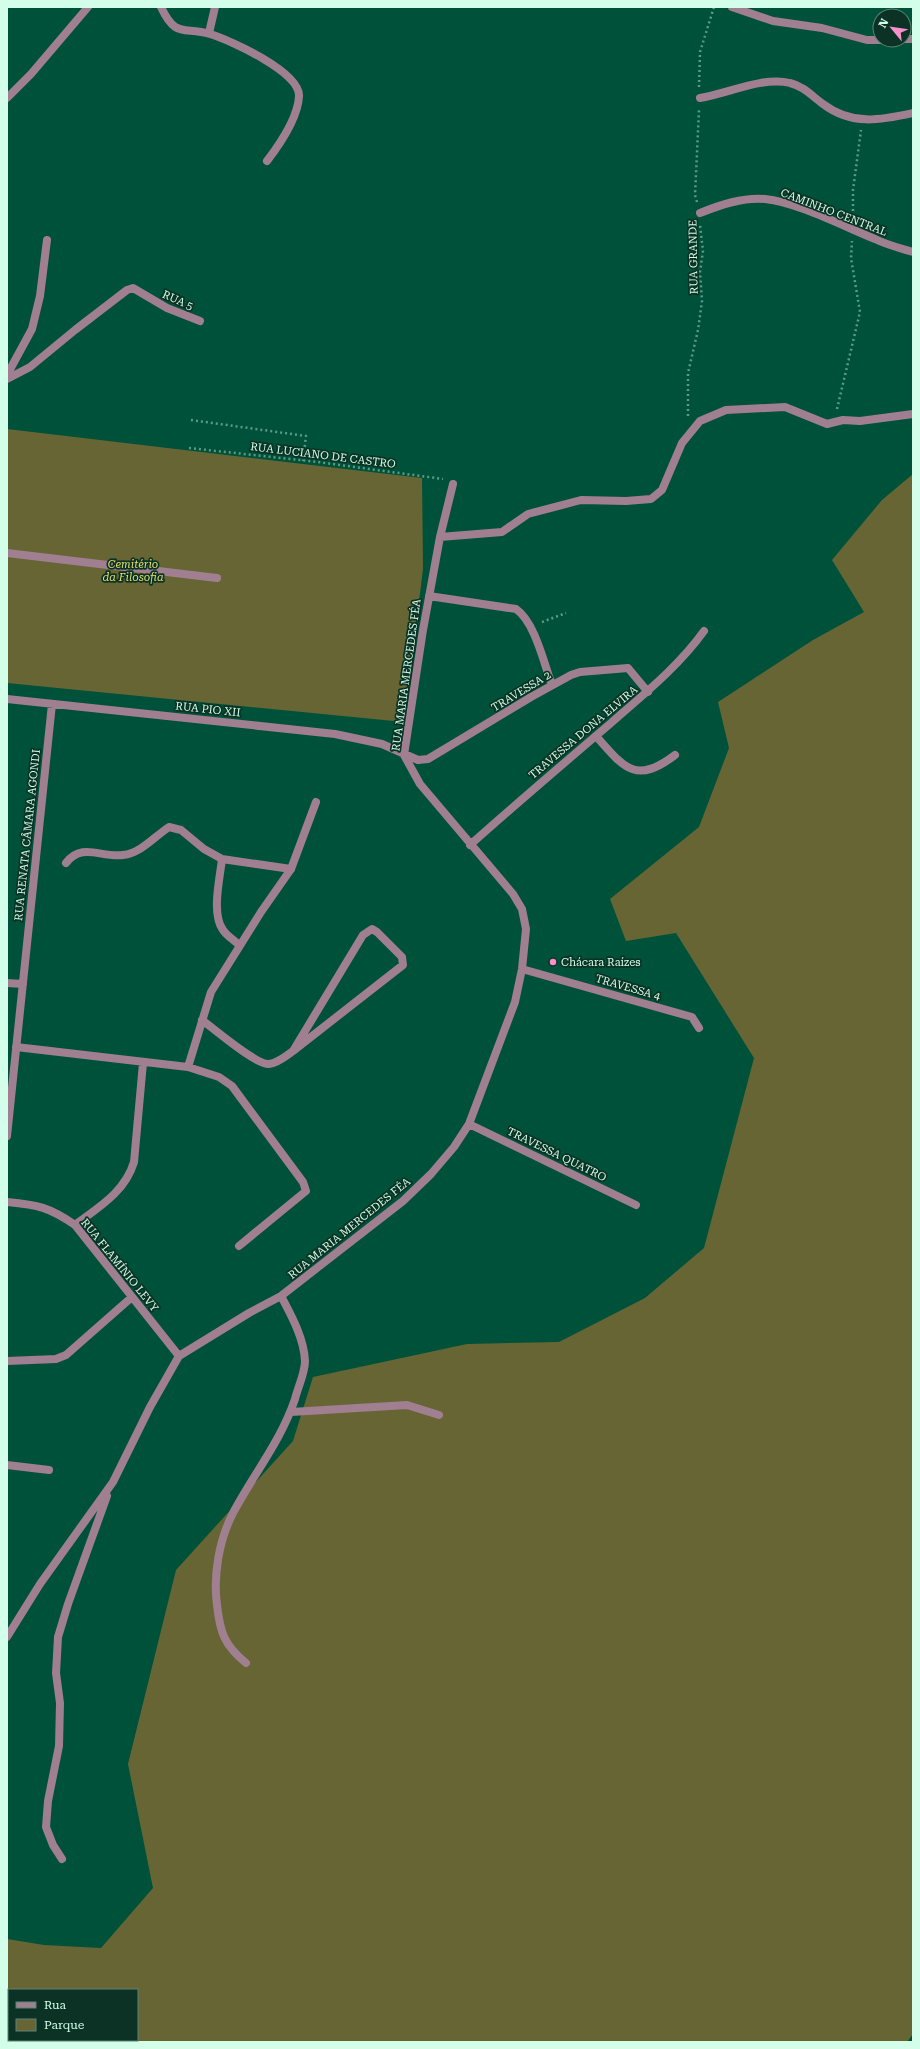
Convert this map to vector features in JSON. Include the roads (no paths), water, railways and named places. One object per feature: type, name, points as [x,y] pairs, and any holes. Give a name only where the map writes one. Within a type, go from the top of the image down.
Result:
[{"type":"street","points":[[7,98],[31,74],[88,7]]},
{"type":"street","points":[[161,7],[171,25],[182,31],[209,33],[268,61],[279,69],[297,88],[300,94],[297,107],[276,149],[267,161]]},
{"type":"street","points":[[209,33],[215,7]]},
{"type":"street","points":[[732,7],[774,21],[822,28],[872,40]]},
{"type":"street","points":[[700,98],[773,81],[789,82],[802,86],[824,105],[850,117],[862,120],[882,119],[913,112]]},
{"type":"street","name":"CAMINHO CENTRAL","points":[[700,213],[722,204],[766,199],[816,214],[878,240],[913,252]]},
{"type":"street","points":[[7,375],[32,329],[40,296],[47,240]]},
{"type":"street","name":"RUA 5","points":[[7,379],[30,367],[74,330],[127,290],[132,288],[174,311],[200,321]]},
{"type":"street","points":[[440,537],[502,532],[528,514],[557,505],[581,500],[626,501],[651,499],[662,490],[685,439],[700,421],[726,410],[785,407],[827,424],[843,420],[860,421],[913,414]]},
{"type":"street","name":"RUA MARIA MERCEDES FÉA","points":[[7,1638],[40,1584],[113,1482],[150,1407],[179,1356],[249,1312],[281,1296],[403,1201],[431,1174],[454,1147],[469,1124],[515,1002],[522,969],[526,929],[522,909],[514,894],[470,845],[420,784],[404,755],[429,596],[440,537],[453,484]]},
{"type":"street","points":[[7,553],[217,578]]},
{"type":"street","points":[[429,596],[516,609],[521,613],[530,626],[552,685]]},
{"type":"street","name":"TRAVESSA DONA ELVIRA","points":[[470,845],[648,692],[678,663],[704,630]]},
{"type":"street","name":"TRAVESSA 2","points":[[404,755],[418,760],[428,759],[454,742],[552,685],[580,672],[623,668],[633,672],[648,692]]},
{"type":"street","name":"RUA PIO XII","points":[[7,699],[335,734],[382,744],[404,755]]},
{"type":"street","name":"RUA RENATA CÂMARA AGONDI","points":[[7,1136],[52,704]]},
{"type":"street","points":[[596,736],[622,765],[634,769],[643,771],[652,770],[661,766],[675,755]]},
{"type":"street","points":[[188,1068],[210,992],[291,869],[316,802]]},
{"type":"street","points":[[66,863],[73,854],[82,852],[121,856],[136,853],[153,838],[170,827],[181,830],[204,849],[222,859],[291,869]]},
{"type":"street","points":[[222,859],[217,906],[218,919],[223,930],[239,946]]},
{"type":"street","points":[[202,1020],[255,1059],[268,1064],[281,1060],[293,1051],[403,965],[402,957],[377,932],[372,929],[363,935],[293,1051]]},
{"type":"street","name":"TRAVESSA 4","points":[[522,969],[692,1017],[698,1028]]},
{"type":"street","points":[[7,984],[23,984]]},
{"type":"street","points":[[16,1047],[188,1068],[219,1077],[232,1086],[303,1182],[306,1191],[239,1246]]},
{"type":"street","points":[[75,1225],[108,1201],[123,1185],[130,1173],[134,1162],[142,1063]]},
{"type":"street","name":"TRAVESSA QUATRO","points":[[469,1124],[636,1205]]},
{"type":"street","name":"RUA FLAMÍNIO LEVY","points":[[7,1202],[36,1205],[54,1211],[75,1225],[179,1356]]},
{"type":"street","points":[[246,1662],[235,1654],[221,1632],[216,1598],[218,1566],[233,1514],[281,1433],[291,1412],[305,1361],[303,1347],[295,1322],[281,1296]]},
{"type":"street","points":[[7,1361],[56,1359],[66,1355],[132,1297]]},
{"type":"street","points":[[291,1412],[407,1405],[439,1415]]},
{"type":"street","points":[[7,1464],[49,1470]]},
{"type":"street","points":[[62,1859],[53,1845],[46,1827],[48,1801],[59,1746],[60,1703],[56,1673],[58,1637],[68,1604],[113,1482]]},
{"type":"place","name":"Chácara Raízes","points":[[553,962]]},
{"type":"park label","name":"Cemitério da Filosofia","points":[[133,570]]}]
